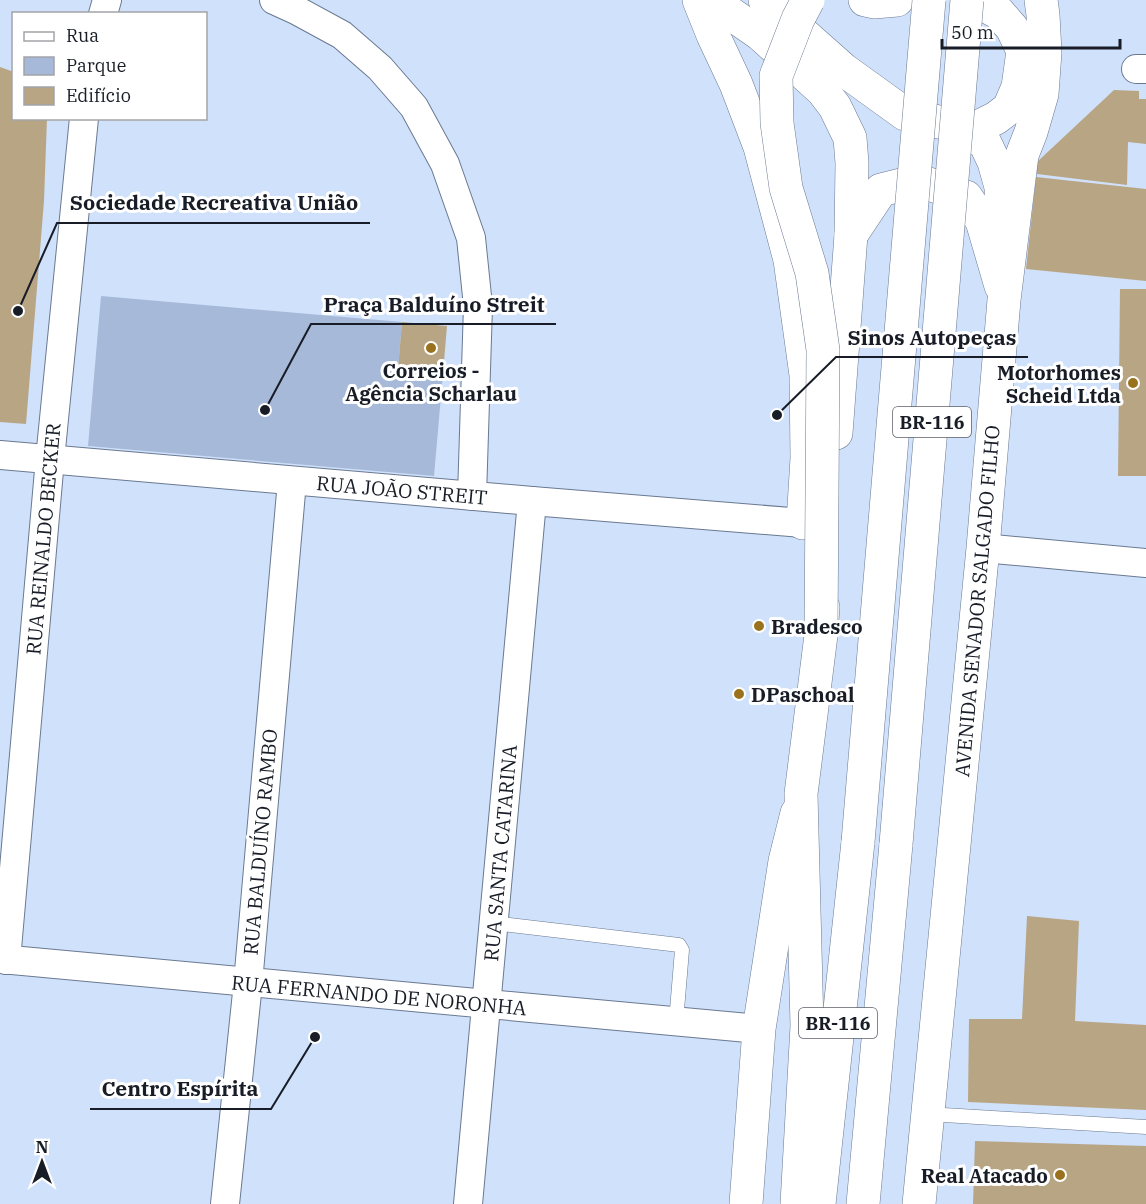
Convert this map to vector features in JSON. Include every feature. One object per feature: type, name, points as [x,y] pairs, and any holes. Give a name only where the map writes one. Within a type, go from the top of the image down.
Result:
[{"type":"main road","points":[[699,0],[736,84],[760,147],[790,260],[806,375],[807,458],[804,523]]},
{"type":"main road","points":[[711,0],[760,34],[823,91],[836,107],[850,138],[852,163],[851,234],[821,635],[801,794],[785,861],[759,1029],[746,1204]]},
{"type":"main road","points":[[765,0],[844,70],[905,114],[960,127],[978,127],[1009,108],[1018,87],[1023,51],[1012,28],[999,13],[975,0]]},
{"type":"main road","points":[[808,0],[798,19],[776,76],[777,123],[786,188],[812,273],[823,350],[821,635]]},
{"type":"main road","name":"BR-116","points":[[819,1204],[858,842],[929,0]]},
{"type":"main road","name":"BR-116","points":[[863,1204],[896,844],[967,0]]},
{"type":"main road","name":"AVENIDA SENADOR SALGADO FILHO","points":[[919,1204],[983,548],[1004,300],[1022,155],[1042,94],[1045,52],[1041,0]]},
{"type":"main road","points":[[960,127],[985,143],[994,162],[1001,187],[1004,300]]},
{"type":"main road","points":[[851,234],[881,190],[905,184],[929,184],[966,197],[982,221],[1004,300]]},
{"type":"main road","points":[[797,1204],[807,1026],[801,794]]},
{"type":"street","points":[[274,0],[342,35],[380,68],[414,107],[445,164],[471,238],[478,306],[472,496]]},
{"type":"street","name":"RUA REINALDO BECKER","points":[[3,959],[84,120]]},
{"type":"street","name":"RUA JOÃO STREIT","points":[[0,455],[804,523]]},
{"type":"street","name":"RUA BALDUÍNO RAMBO","points":[[225,1204],[248,983],[292,481]]},
{"type":"street","name":"RUA SANTA CATARINA","points":[[468,1204],[532,501]]},
{"type":"street","points":[[983,548],[1146,563]]},
{"type":"street","name":"RUA FERNANDO DE NORONHA","points":[[3,959],[759,1029]]},
{"type":"lane","points":[[493,923],[679,945],[682,950],[676,1022]]},
{"type":"lane","points":[[927,1114],[1146,1127]]},
{"type":"green space","points":[[101,296],[402,322],[398,369],[443,373],[434,476],[88,446]]},
{"type":"building","points":[[0,67],[12,71],[12,120],[47,120],[44,201],[26,424],[0,422]]},
{"type":"building","points":[[1114,90],[1139,91],[1139,99],[1146,99],[1146,144],[1128,142],[1127,185],[1037,174],[1037,162]]},
{"type":"building","points":[[1036,177],[1146,189],[1146,281],[1026,269]]},
{"type":"building","name":"Motorhomes Scheid Ltda","points":[[1120,289],[1146,289],[1146,476],[1118,476]]},
{"type":"building","points":[[402,322],[447,326],[443,373],[398,369]]},
{"type":"building","points":[[1027,916],[1079,921],[1075,1021],[1146,1025],[1146,1110],[968,1102],[969,1019],[1022,1019]]},
{"type":"building","name":"Real Atacado","points":[[975,1141],[1146,1146],[1146,1204],[973,1204]]},
{"type":"place","name":"Sociedade Recreativa União","points":[[18,311]]},
{"type":"place","name":"Correios - Agência Scharlau","points":[[431,348]]},
{"type":"place","name":"Motorhomes Scheid Ltda","points":[[1133,383]]},
{"type":"place","name":"Praça Balduíno Streit","points":[[265,410]]},
{"type":"place","name":"Sinos Autopeças","points":[[777,415]]},
{"type":"place","name":"Bradesco","points":[[759,626]]},
{"type":"place","name":"DPaschoal","points":[[739,694]]},
{"type":"place","name":"Centro Espírita","points":[[315,1037]]},
{"type":"place","name":"Real Atacado","points":[[1060,1175]]}]
